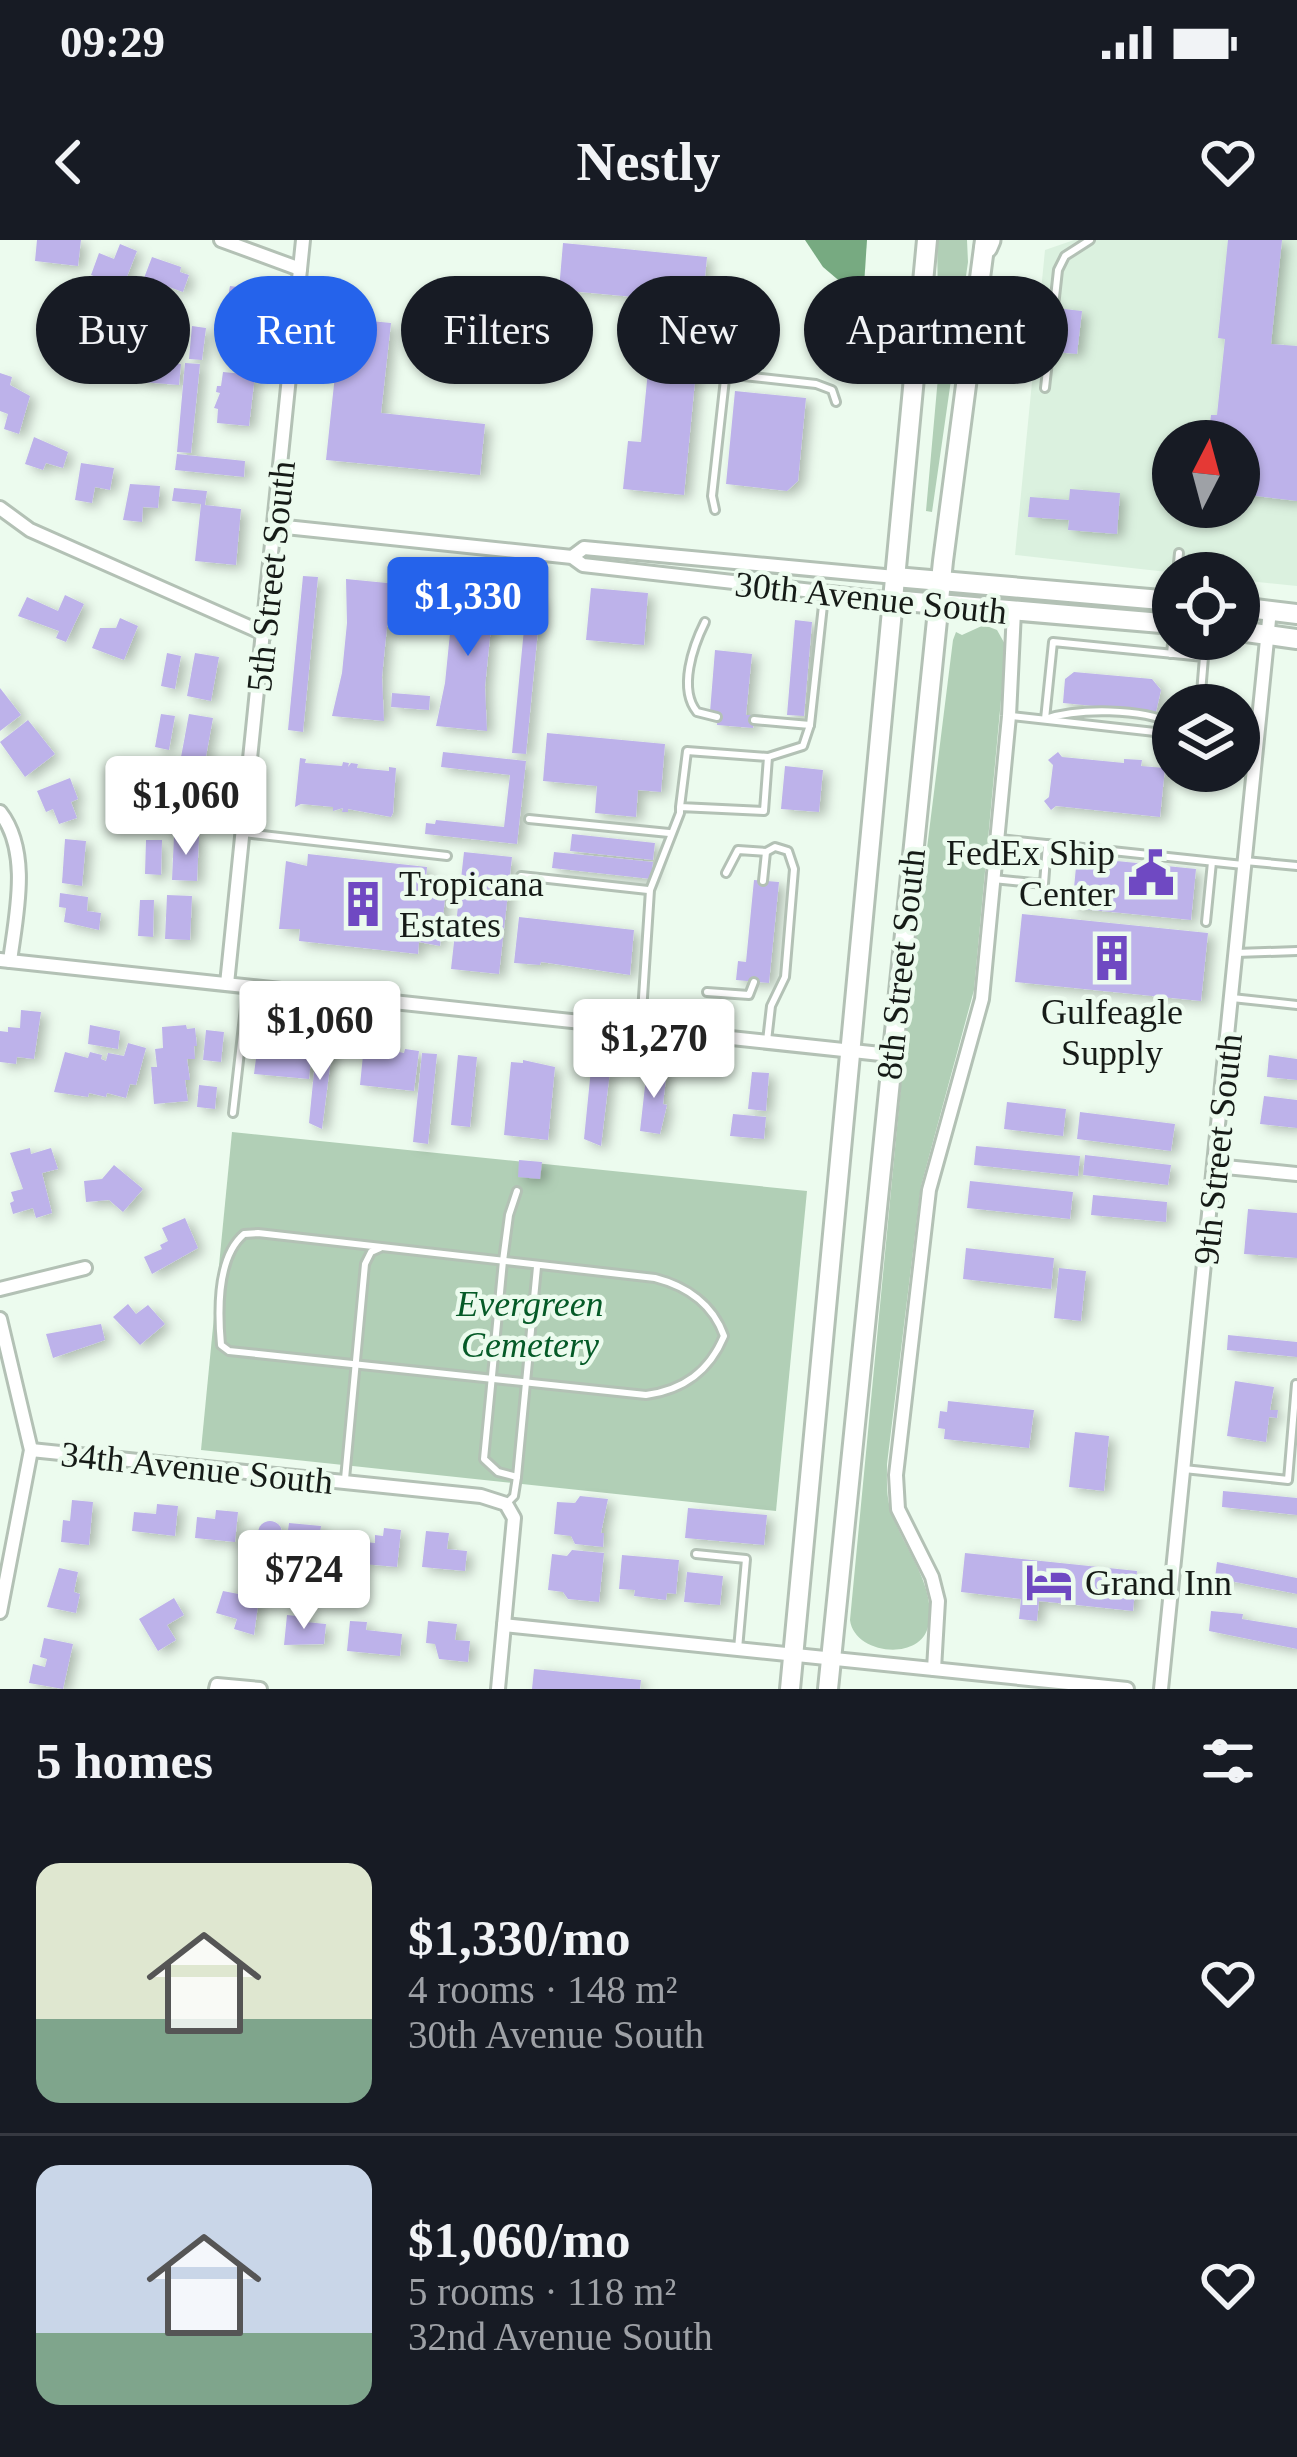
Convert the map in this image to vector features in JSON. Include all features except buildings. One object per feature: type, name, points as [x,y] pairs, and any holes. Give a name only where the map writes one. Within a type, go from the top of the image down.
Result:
[{"type":"main road","name":"8th Street South","points":[[790,1689],[927,240]]},
{"type":"main road","name":"8th Street South","points":[[828,1689],[938,604],[987,242]]},
{"type":"main road","name":"30th Avenue South","points":[[895,577],[1152,599]]},
{"type":"main road","name":"30th Avenue South","points":[[892,600],[1152,622]]},
{"type":"main road","points":[[1260,609],[1297,614]]},
{"type":"main road","points":[[1260,633],[1297,639]]},
{"type":"street","points":[[221,240],[300,269]]},
{"type":"street","name":"5th Street South","points":[[227,984],[303,240]]},
{"type":"street","points":[[0,508],[30,530],[265,634]]},
{"type":"street","name":"30th Avenue South","points":[[276,526],[572,557],[583,566],[892,600]]},
{"type":"street","name":"30th Avenue South","points":[[572,557],[584,548],[895,577]]},
{"type":"street","points":[[708,580],[710,560]]},
{"type":"street","name":"9th Street South","points":[[1260,715],[1270,610]]},
{"type":"street","points":[[934,1669],[938,1601],[932,1576],[898,1509],[896,1475],[929,1190],[982,999],[1009,716],[1014,611]]},
{"type":"street","name":"9th Street South","points":[[1161,1689],[1252,792]]},
{"type":"street","points":[[0,812],[10,824],[17,857],[18,897],[5,961],[890,1055]]},
{"type":"street","points":[[1215,1166],[1297,1174]]},
{"type":"street","points":[[0,1289],[86,1268]]},
{"type":"street","points":[[0,1319],[31,1450],[0,1612]]},
{"type":"street","name":"34th Avenue South","points":[[31,1450],[481,1496],[506,1504]]},
{"type":"street","points":[[498,1689],[514,1518],[506,1504]]},
{"type":"street","points":[[504,1625],[1127,1689]]},
{"type":"street","points":[[216,1687],[260,1689]]},
{"type":"lane","points":[[1045,388],[1058,270],[1065,256],[1090,240]]},
{"type":"lane","points":[[715,510],[725,379],[734,375],[816,384],[832,390],[836,402]]},
{"type":"lane","points":[[641,1028],[650,890],[680,806],[687,751],[768,757],[803,746],[810,725],[825,592]]},
{"type":"lane","points":[[705,622],[693,646],[688,695],[697,712],[717,717]]},
{"type":"lane","points":[[1045,719],[1053,643],[1152,652]]},
{"type":"lane","points":[[1045,719],[1072,710],[1152,716]]},
{"type":"lane","points":[[1009,716],[1152,732]]},
{"type":"lane","points":[[754,720],[810,725]]},
{"type":"lane","points":[[680,806],[764,811],[768,757]]},
{"type":"lane","points":[[529,820],[669,833]]},
{"type":"lane","points":[[244,833],[447,856]]},
{"type":"lane","points":[[997,838],[1212,862],[1297,866]]},
{"type":"lane","points":[[993,879],[1044,884],[1047,844]]},
{"type":"lane","points":[[726,873],[738,850],[788,851],[794,869],[785,977],[771,1006],[767,1041]]},
{"type":"lane","points":[[763,881],[766,852]]},
{"type":"lane","points":[[1206,922],[1212,862]]},
{"type":"lane","points":[[521,876],[650,890]]},
{"type":"lane","points":[[1236,953],[1297,951]]},
{"type":"lane","points":[[707,992],[748,995],[754,982]]},
{"type":"lane","points":[[233,1113],[248,986]]},
{"type":"lane","points":[[1232,998],[1297,1005]]},
{"type":"lane","points":[[517,1191],[503,1261],[484,1459],[498,1472],[517,1477]]},
{"type":"lane","points":[[244,1234],[381,1248],[656,1278],[680,1285],[705,1304],[724,1336],[697,1376],[671,1391],[610,1393],[229,1351],[221,1346],[226,1256],[244,1234]]},
{"type":"lane","points":[[345,1482],[365,1264],[371,1252],[381,1248]]},
{"type":"lane","points":[[506,1504],[514,1496],[517,1477],[537,1265]]},
{"type":"lane","points":[[1184,1469],[1288,1480],[1296,1384]]},
{"type":"lane","points":[[696,1554],[746,1559],[738,1649]]},
{"type":"shaded area","points":[[805,240],[867,240],[865,276],[834,276]]},
{"type":"shaded area","points":[[1074,240],[1297,240],[1297,586],[1260,582],[1260,552],[1152,552],[1152,570],[1015,555],[1032,384],[1068,384],[1068,276],[1042,276],[1045,250]]},
{"type":"green space","points":[[937,240],[967,240],[966,276],[938,276]]},
{"type":"green space","points":[[937,384],[950,384],[932,512],[926,511]]},
{"type":"green space","points":[[984,625],[997,630],[1006,646],[974,990],[921,1186],[887,1464],[891,1511],[924,1582],[930,1612],[922,1638],[913,1645],[887,1649],[863,1640],[850,1620],[913,960],[953,640],[956,632],[962,635]]},
{"type":"green space","name":"Evergreen Cemetery","points":[[232,1132],[807,1191],[776,1511],[201,1450]]},
{"type":"place","name":"FedEx Ship Center","points":[[1151,873]]},
{"type":"place","name":"Tropicana Estates","points":[[363,904]]},
{"type":"place","name":"Gulfeagle Supply","points":[[1112,958]]},
{"type":"place","name":"Grand Inn","points":[[1049,1582]]}]
